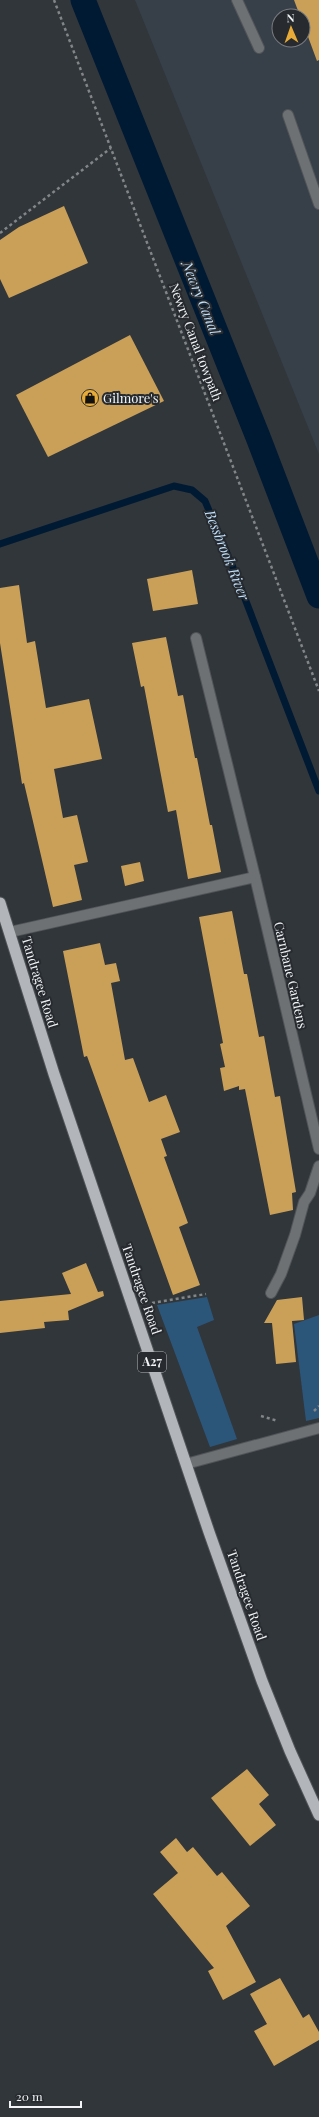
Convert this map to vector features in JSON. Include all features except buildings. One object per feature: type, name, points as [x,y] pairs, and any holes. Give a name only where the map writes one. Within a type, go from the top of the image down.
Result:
[{"type":"highway","name":"Tandragee Road","points":[[0,903],[54,1074],[186,1464],[262,1681],[290,1752],[319,1815]]},
{"type":"street","points":[[237,0],[259,48]]},
{"type":"street","points":[[288,115],[319,204]]},
{"type":"street","name":"Carnbane Gardens","points":[[196,638],[255,877],[319,1149]]},
{"type":"street","points":[[10,932],[255,877]]},
{"type":"street","points":[[271,1293],[295,1235],[304,1202],[310,1193],[319,1166]]},
{"type":"street","points":[[186,1464],[319,1428]]},
{"type":"path","name":"Newry Canal towpath","points":[[54,0],[319,691]]},
{"type":"path","points":[[0,233],[111,148]]},
{"type":"path","points":[[152,1303],[206,1294]]},
{"type":"path","points":[[262,1416],[282,1422]]},
{"type":"shaded area","points":[[135,0],[319,0],[319,454]]},
{"type":"shaded area","points":[[207,1297],[214,1320],[197,1327],[237,1439],[210,1447],[157,1305]]},
{"type":"shaded area","points":[[319,1315],[319,1418],[306,1421],[294,1324]]},
{"type":"waterway","name":"Newry Canal","points":[[83,0],[258,437],[319,596]]},
{"type":"waterway","name":"Bessbrook River","points":[[0,544],[174,486],[192,490],[205,501],[232,565],[319,791]]},
{"type":"place","name":"Gilmore's","points":[[90,398]]}]
